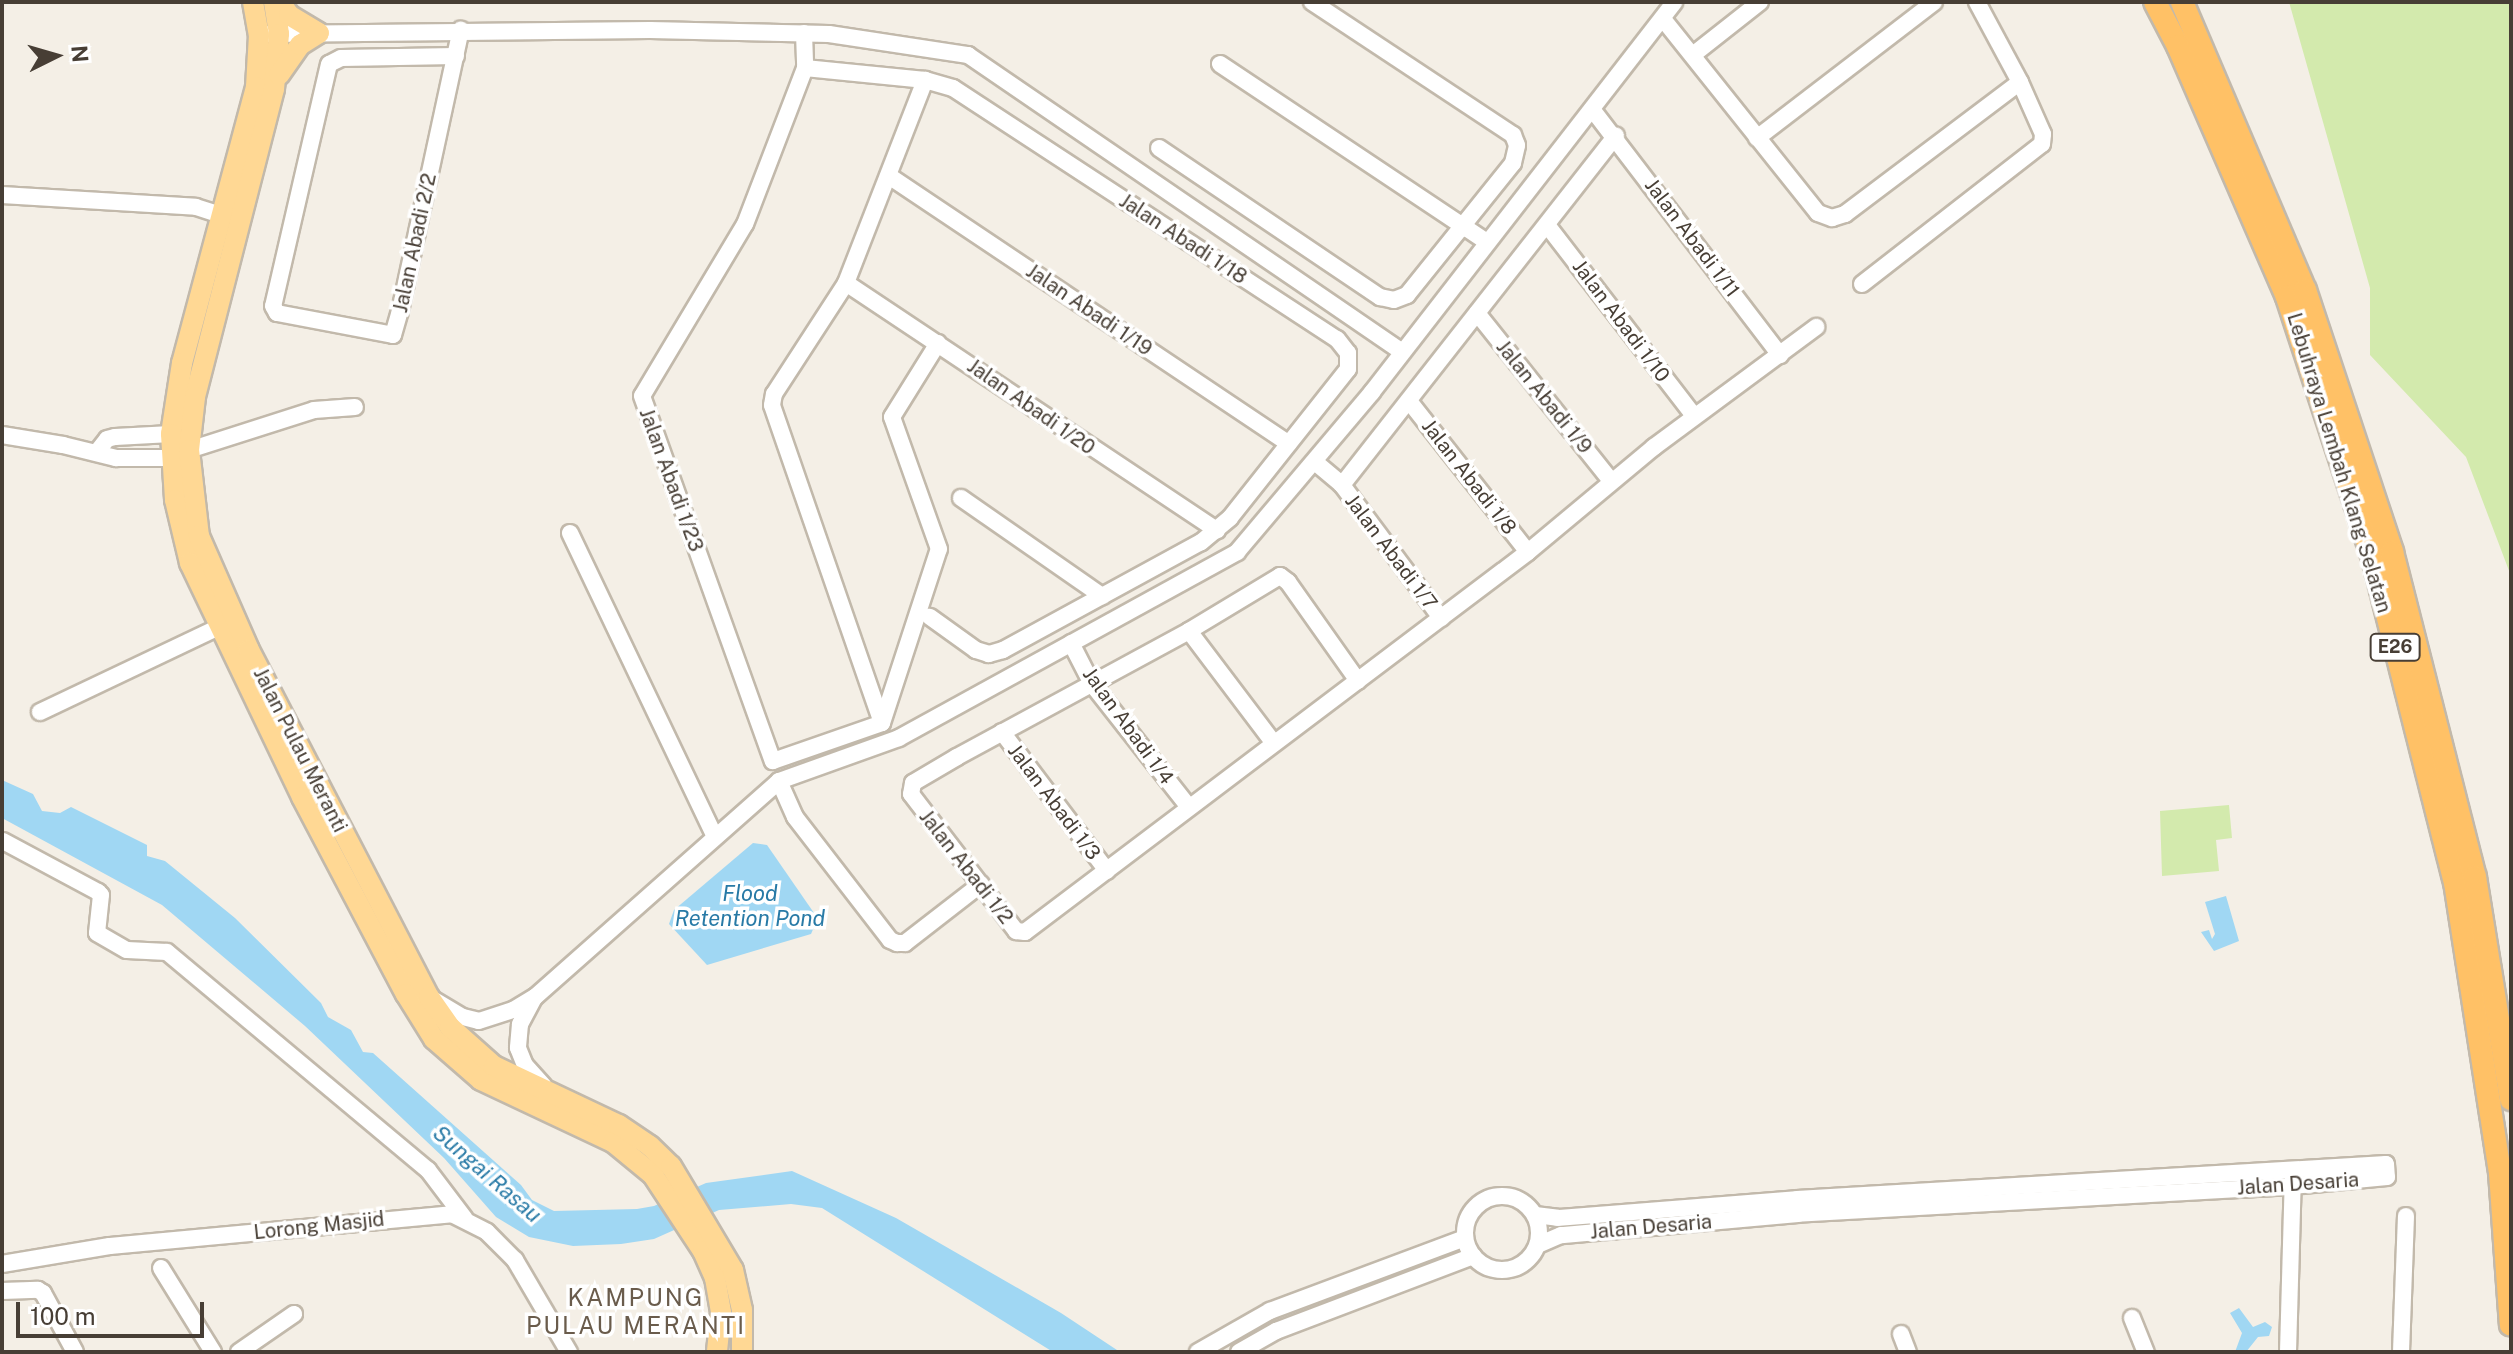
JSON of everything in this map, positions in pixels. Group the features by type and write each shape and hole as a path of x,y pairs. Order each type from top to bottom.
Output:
{"highway":[{"name":"Lebuhraya Lembah Klang Selatan","path":"2155,2 2178,46 2287,297 2372,555 2455,882 2500,1173 2511,1325"},
{"name":"Lebuhraya Lembah Klang Selatan","path":"2182,2 2305,290 2392,552 2475,877 2511,1099"}],"main road":[{"name":"Jalan Pulau Meranti","path":"253,2 269,34 274,89 180,454 184,544 219,627 324,839 434,1039 481,1080 613,1142 662,1171"},
{"name":"Jalan Pulau Meranti","path":"277,2 246,132 220,215 182,363 171,434 180,454 199,536 236,625 429,997 450,1027 494,1066 634,1134 711,1246 733,1270 742,1310 742,1352"},
{"path":"274,89 286,61 300,45 319,33 289,15 277,2"},
{"name":"Jalan Pulau Meranti","path":"711,1246 721,1313 717,1352"}],"street":[{"path":"1159,148 1380,297 1394,300 1407,295 1513,163 1517,154 1513,135 1312,2"},
{"path":"429,997 463,1017 479,1021 496,1018 535,997 779,781 899,738 1237,552 1315,462 1487,242 1598,115 1674,2"},
{"path":"1694,54 1760,2"},
{"path":"1757,138 1934,2"},
{"path":"1862,284 2042,144 2043,134 2020,82 1977,2"},
{"path":"1663,19 1818,213 1838,217 2020,82"},
{"path":"269,34 461,30 804,33 945,49 986,64 1401,351"},
{"name":"Jalan Abadi 2/2","path":"456,56 341,58 329,64 274,310 393,335 456,56 461,30"},
{"name":"Jalan Abadi 1/23","path":"804,33 805,68 745,224 642,396 773,761 882,723"},
{"path":"1220,64 1487,242"},
{"name":"Jalan Abadi 1/18","path":"805,68 925,80 953,88 1344,345 1348,369 1217,530"},
{"path":"882,723 772,405 774,394 846,283 925,80"},
{"name":"Jalan Abadi 1/11","path":"1598,115 1780,355"},
{"path":"1342,485 1616,136"},
{"name":"Jalan Abadi 1/19","path":"889,176 1289,444"},
{"path":"2,195 196,207 220,215"},
{"name":"Jalan Abadi 1/10","path":"1547,225 1694,416"},
{"name":"Jalan Abadi 1/20","path":"846,283 1217,530"},
{"name":"Jalan Abadi 1/9","path":"1477,313 1611,481"},
{"path":"1107,871 1188,806 1528,552 1694,416 1816,327"},
{"path":"882,723 939,549 892,417 938,343"},
{"name":"Jalan Abadi 1/8","path":"1409,401 1528,552"},
{"path":"2,435 116,458 180,454 314,410 355,407"},
{"path":"97,452 107,439 115,437 171,434"},
{"name":"Jalan Abadi 1/7","path":"1315,462 1342,485 1441,618"},
{"path":"961,498 1102,596"},
{"path":"930,617 976,650 989,654 1003,650 1217,530"},
{"path":"570,533 715,837"},
{"path":"1002,732 1189,631 1280,576 1288,582 1358,681"},
{"path":"40,712 126,675 219,627"},
{"path":"1189,631 1273,742"},
{"name":"Jalan Abadi 1/4","path":"1071,643 1092,684 1188,806"},
{"name":"Jalan Abadi 1/2","path":"1002,732 913,783 911,794 1016,931 1025,932 1107,871"},
{"name":"Jalan Abadi 1/3","path":"1002,732 1107,871"},
{"path":"779,781 787,806 890,940 905,943 981,884"},
{"path":"3,841 98,892 101,895 97,933 127,950 167,952 428,1170 465,1219 487,1232 515,1260 569,1352"},
{"path":"535,997 520,1024 518,1048 525,1065 551,1093"},
{"path":"2288,1352 2293,1178"},
{"name":"Jalan Desaria","path":"1465,1238 1472,1210 1498,1195 1520,1199 1535,1215 1558,1218 1797,1199 2293,1178"},
{"name":"Jalan Desaria","path":"1473,1256 1482,1265 1505,1270 1526,1262 1538,1245 1561,1235 1798,1214 2293,1178"},
{"name":"Lorong Masjid","path":"2,1264 110,1246 436,1214 465,1219"},
{"path":"1535,1215 1538,1245"},
{"path":"2401,1352 2406,1216"},
{"path":"1198,1352 1270,1311 1465,1238 1473,1256 1276,1331 1239,1352"},
{"path":"161,1268 213,1352"},
{"path":"2,1291 43,1293 75,1352"},
{"path":"239,1352 294,1314"},
{"path":"2132,1318 2146,1352"},
{"path":"1901,1334 1908,1352"}],"green space":[{"path":"2289,2 2511,2 2511,576 2466,457 2370,355 2370,288"},
{"path":"2229,805 2232,838 2216,840 2219,871 2162,876 2160,811"}],"water":[{"name":"Sungai Rasau","path":"2,780 33,794 42,811 60,813 71,807 147,845 147,856 165,861 235,918 321,1003 328,1017 351,1030 363,1052 373,1053 521,1185 532,1200 554,1211 637,1209 654,1206 706,1183 792,1171 896,1218 1061,1313 1120,1352 1053,1352 822,1208 791,1204 719,1210 654,1239 621,1244 573,1246 529,1237 496,1217 444,1158 305,1026 162,905 2,818"},
{"name":"Flood Retention Pond","path":"753,843 767,845 814,913 815,925 811,934 707,965 669,924 674,910"},
{"path":"2226,896 2239,941 2214,951 2201,932 2209,930 2212,939 2215,934 2205,902"},
{"path":"2239,1308 2253,1327 2265,1322 2272,1327 2269,1336 2258,1337 2246,1352 2235,1352 2242,1333 2230,1313"}],"district":[{"name":"KAMPUNG PULAU MERANTI","path":"636,1312"}]}
